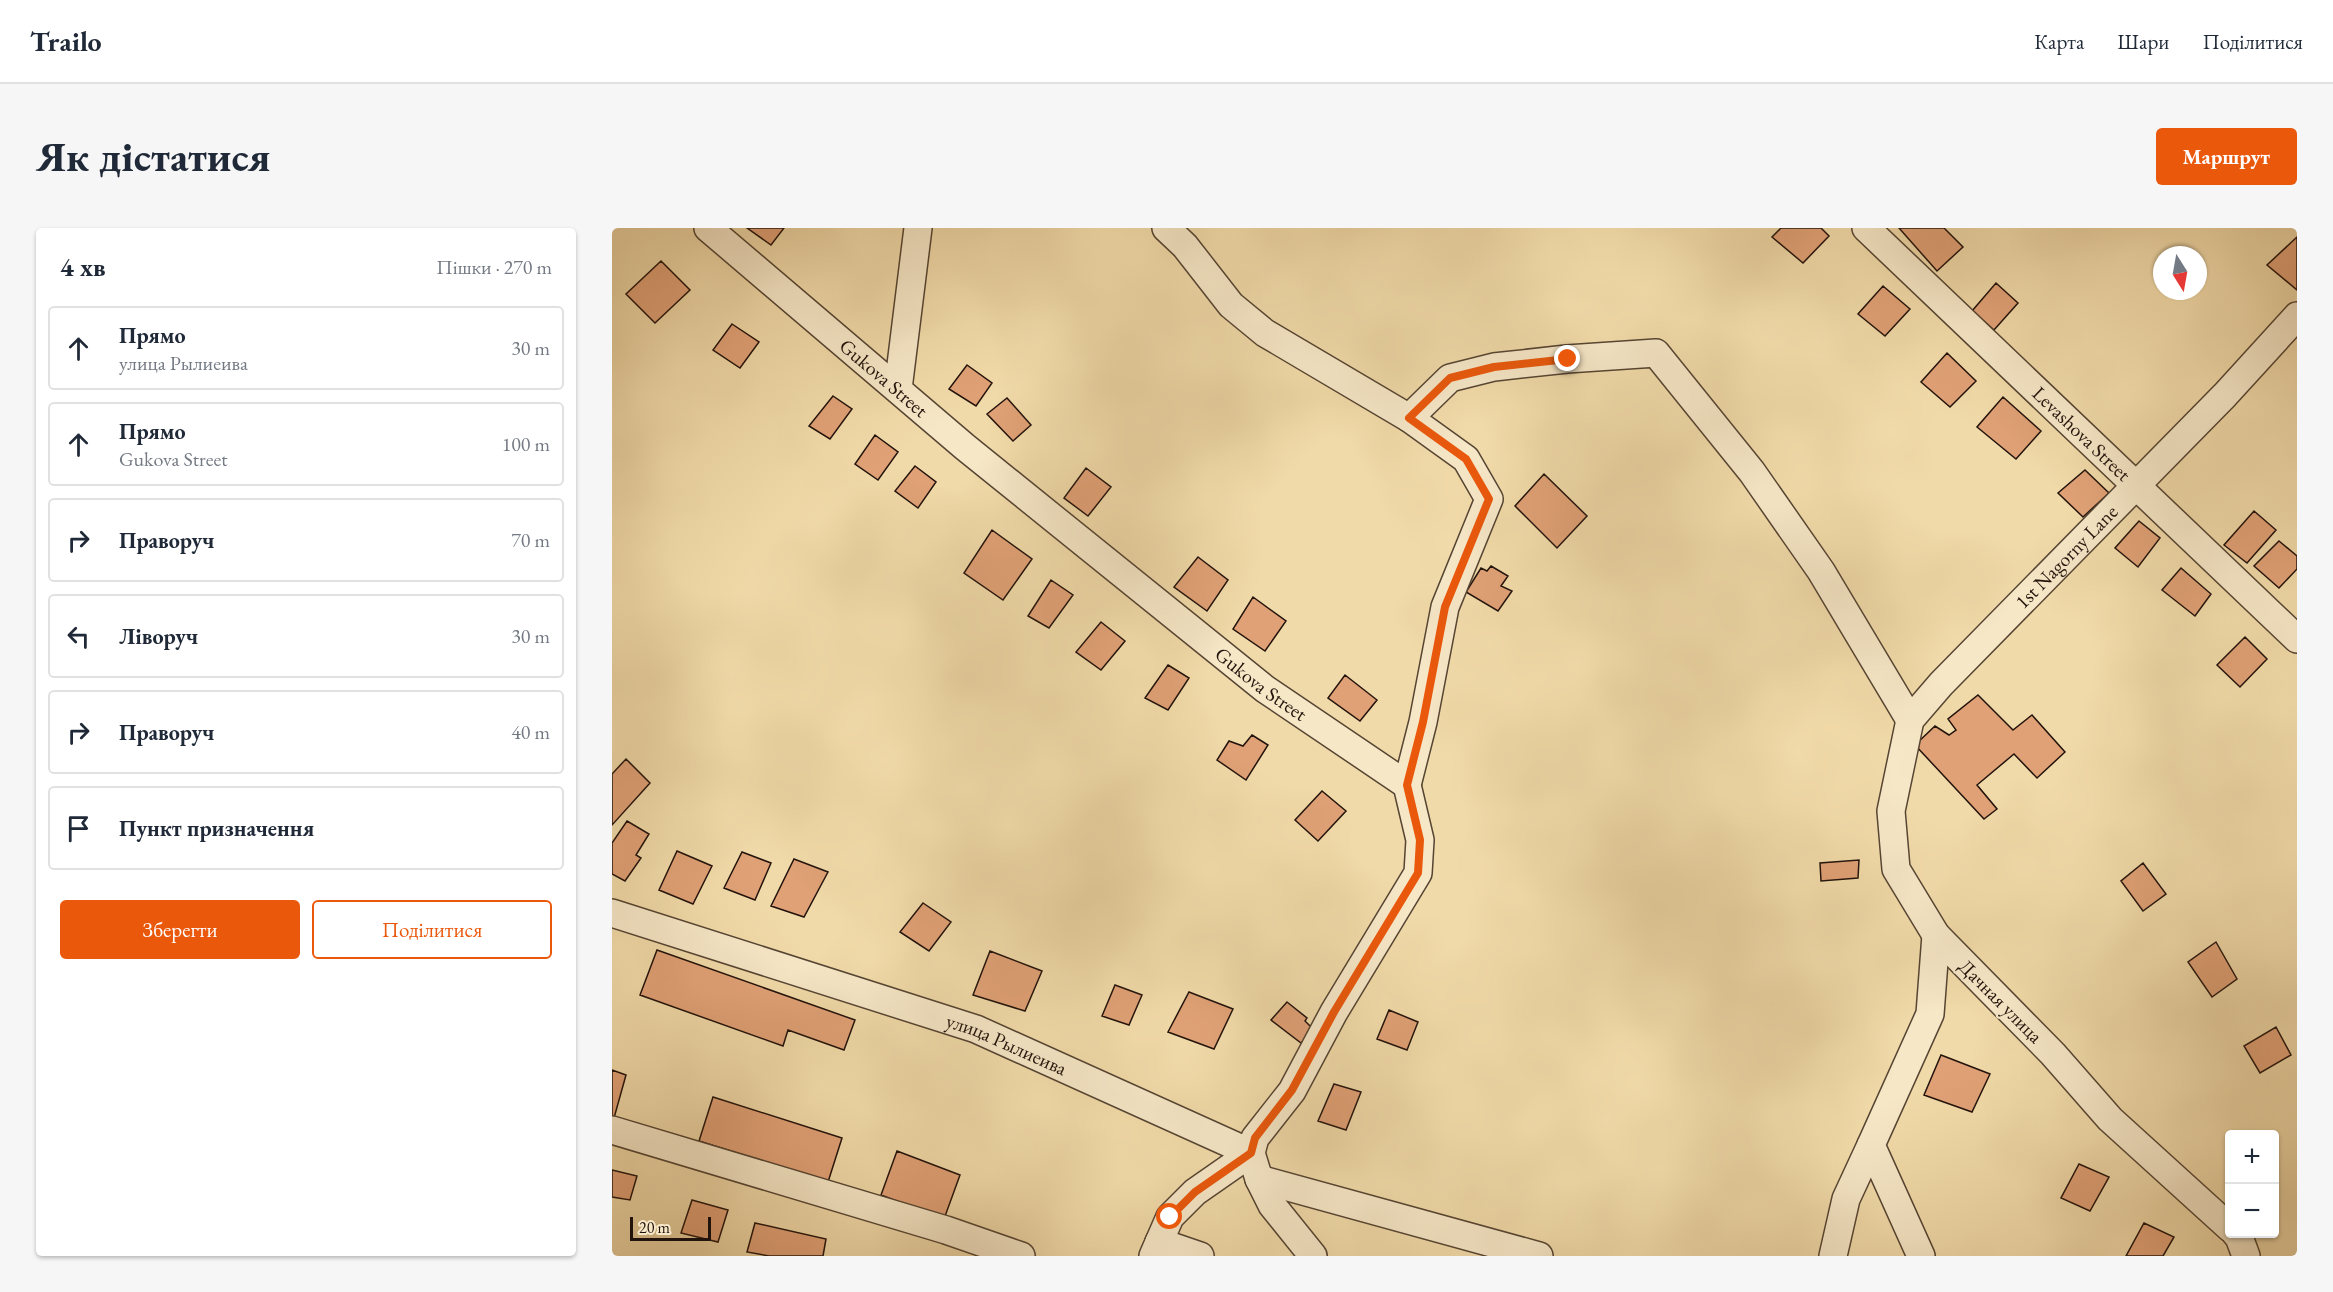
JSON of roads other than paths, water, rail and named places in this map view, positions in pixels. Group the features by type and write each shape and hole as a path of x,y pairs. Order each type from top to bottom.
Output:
{"street":[{"name":"Gukova Street","path":"708,228 965,447 1265,689 1407,785"},
{"path":"898,389 918,228"},
{"path":"1166,228 1185,246 1231,305 1264,333 1409,418 1466,459 1489,499 1445,607 1423,722 1407,785 1420,840 1418,873 1334,1012 1292,1090 1255,1138 1251,1153 1272,1205 1313,1256"},
{"name":"Levashova Street","path":"1866,228 2297,639"},
{"name":"1st Nagorny Lane","path":"1910,720 1941,684 2226,395 2297,316"},
{"path":"1409,418 1450,378 1494,367 1587,357 1656,353 1752,472 1821,571 1910,720"},
{"name":"Дачная улица","path":"1910,720 1891,811 1896,869 1936,935 2054,1054 2110,1119 2225,1224"},
{"name":"улица Рылиеива","path":"612,913 976,1029 1251,1153"},
{"path":"1833,1256 1846,1199 1930,1014 1936,935"},
{"path":"612,1130 946,1230 1021,1256"},
{"path":"1871,1145 1921,1256"},
{"path":"1200,1256 1156,1249 1170,1217 1187,1200 1251,1153"},
{"path":"1260,1179 1539,1256"},
{"path":"2239,1238 2246,1256"}]}
